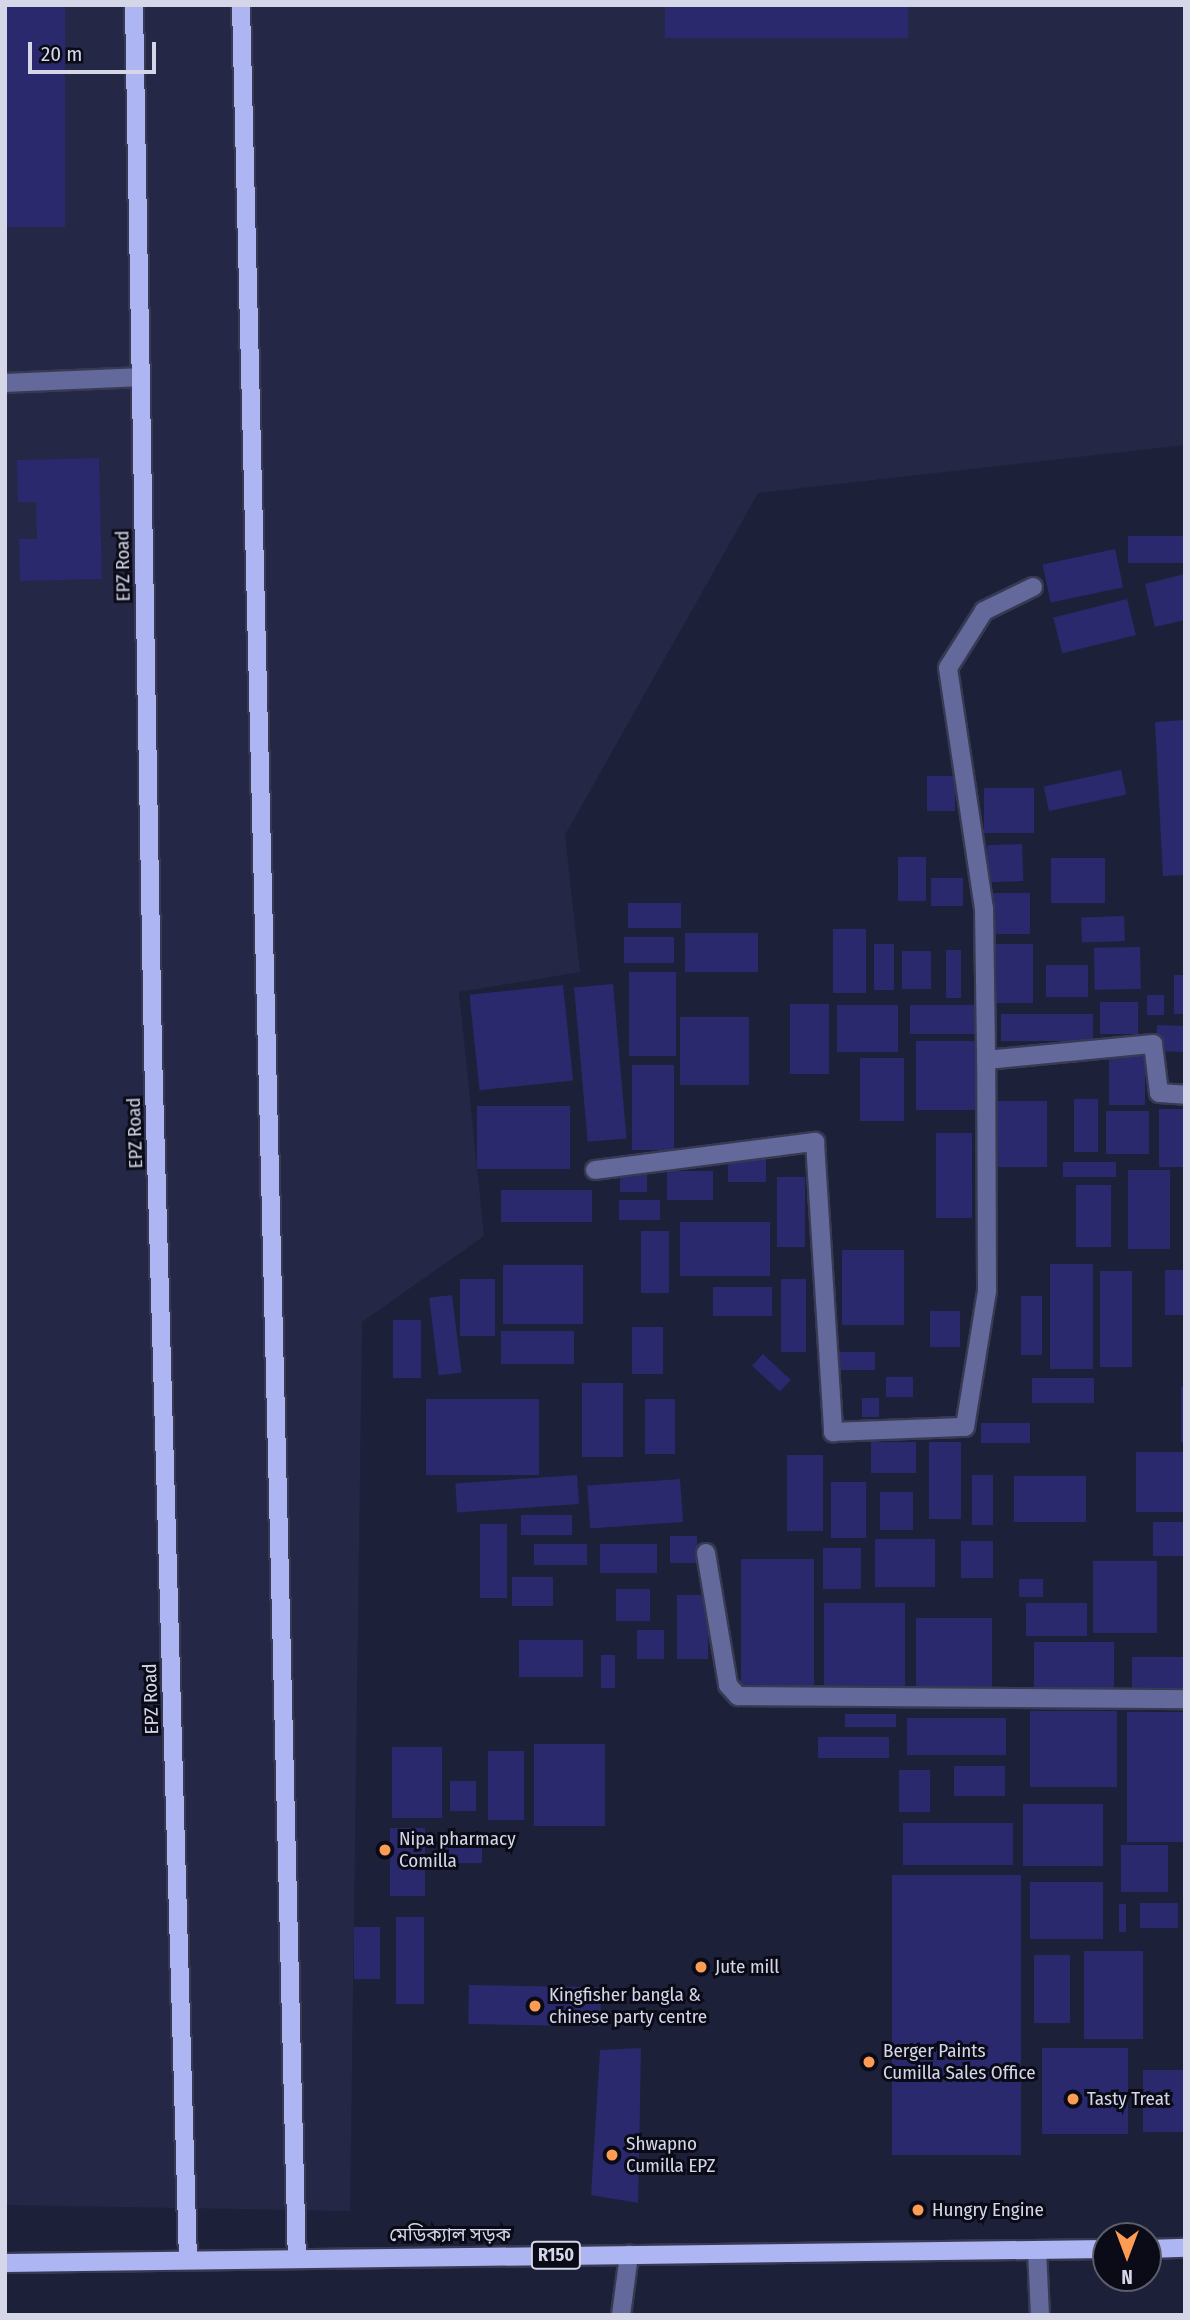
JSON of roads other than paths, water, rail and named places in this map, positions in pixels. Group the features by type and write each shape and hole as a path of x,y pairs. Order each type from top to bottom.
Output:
{"main road":[{"name":"EPZ Road","path":"134,5 140,377 188,2259"},
{"path":"241,5 297,2257"},
{"path":"1162,2249 1185,2248"},
{"name":"মেডিক্যাল সড়ক","path":"5,2263 297,2257 1092,2249"}],"street":[{"path":"5,383 140,377"},
{"path":"596,1170 815,1142 833,1432 965,1427 987,1292 984,908 948,668 984,611 1033,587"},
{"path":"986,1060 1153,1044 1158,1093 1185,1095"},
{"path":"706,1553 727,1685 738,1696 1185,1699"},
{"path":"1037,2250 1040,2315"},
{"path":"621,2315 629,2255"}],"place":[{"name":"Nipa pharmacy Comilla","path":"385,1850"},
{"name":"Jute mill","path":"701,1967"},
{"name":"Kingfisher bangla & chinese party centre","path":"535,2006"},
{"name":"Berger Paints Cumilla Sales Office","path":"869,2062"},
{"name":"Tasty Treat","path":"1073,2099"},
{"name":"Shwapno Cumilla EPZ","path":"612,2155"},
{"name":"Hungry Engine","path":"918,2210"}]}
